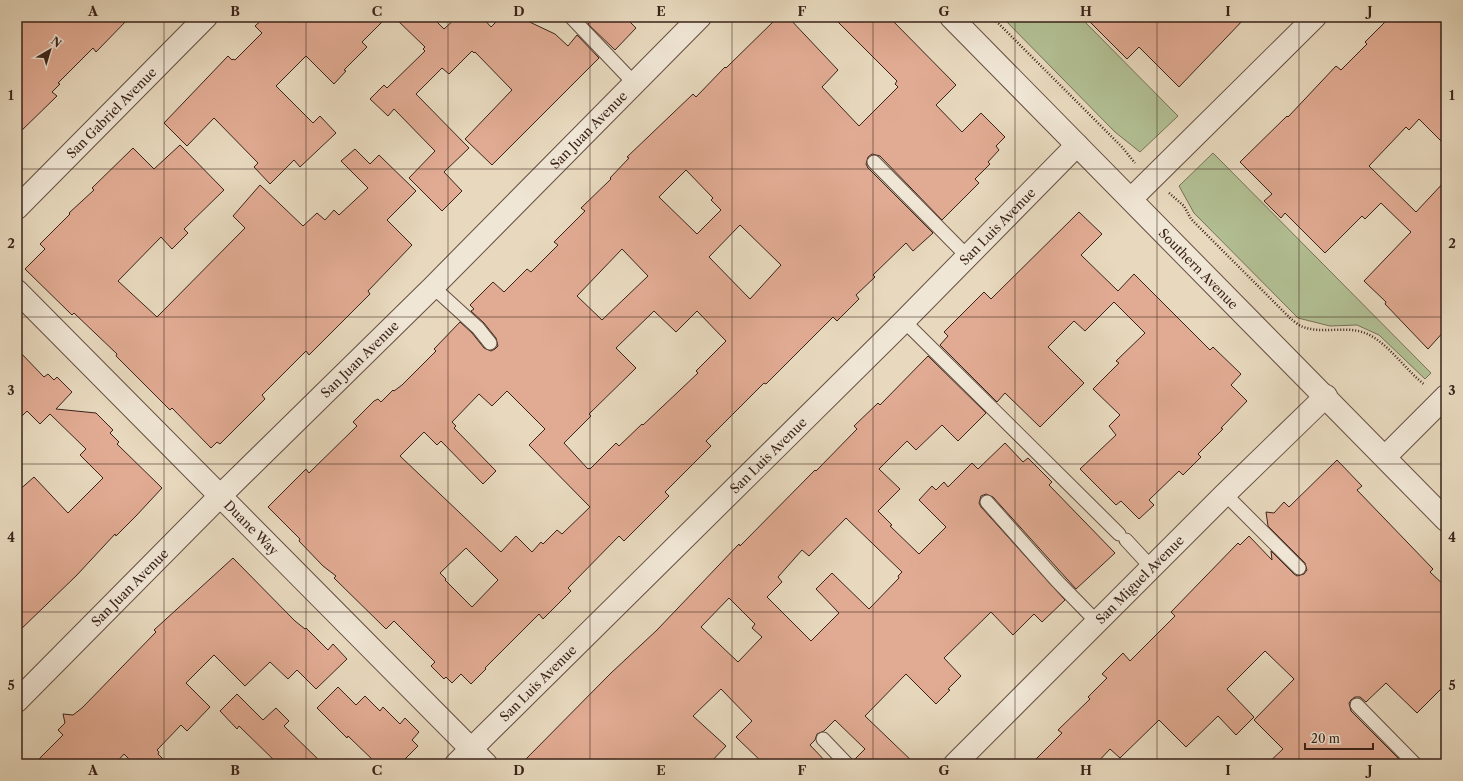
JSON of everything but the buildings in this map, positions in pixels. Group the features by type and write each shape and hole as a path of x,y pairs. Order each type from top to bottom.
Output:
{"street":[{"name":"San Gabriel Avenue","path":"17,208 206,17"},
{"name":"San Juan Avenue","path":"17,701 220,496 433,287 700,17"},
{"name":"Southern Avenue","path":"951,17 1326,396 1446,520"},
{"path":"1131,199 1315,17"},
{"name":"San Luis Avenue","path":"471,759 1078,145"},
{"name":"Duane Way","path":"17,290 220,496 471,759"},
{"path":"1385,457 1438,392"},
{"name":"San Miguel Avenue","path":"955,764 1151,567 1326,396"}],"lane":[{"path":"571,17 634,84"},
{"path":"874,162 968,256"},
{"path":"433,287 478,328 490,343"},
{"path":"904,321 1123,537 1151,567"},
{"path":"1225,494 1299,568"},
{"path":"988,502 1057,581 1097,622"},
{"path":"1358,705 1415,764"},
{"path":"823,739 847,764"}],"path":[{"path":"992,17 1122,147 1133,161"},
{"path":"1168,192 1184,206 1191,218 1291,319 1300,326 1312,329 1352,330 1365,333 1379,341 1420,382 1438,392"}],"green space":[{"path":"1002,17 1080,17 1178,116 1140,152 1115,132"},
{"path":"1213,153 1431,373 1425,379 1379,335 1357,325 1330,326 1298,318 1194,213 1179,186"}]}
